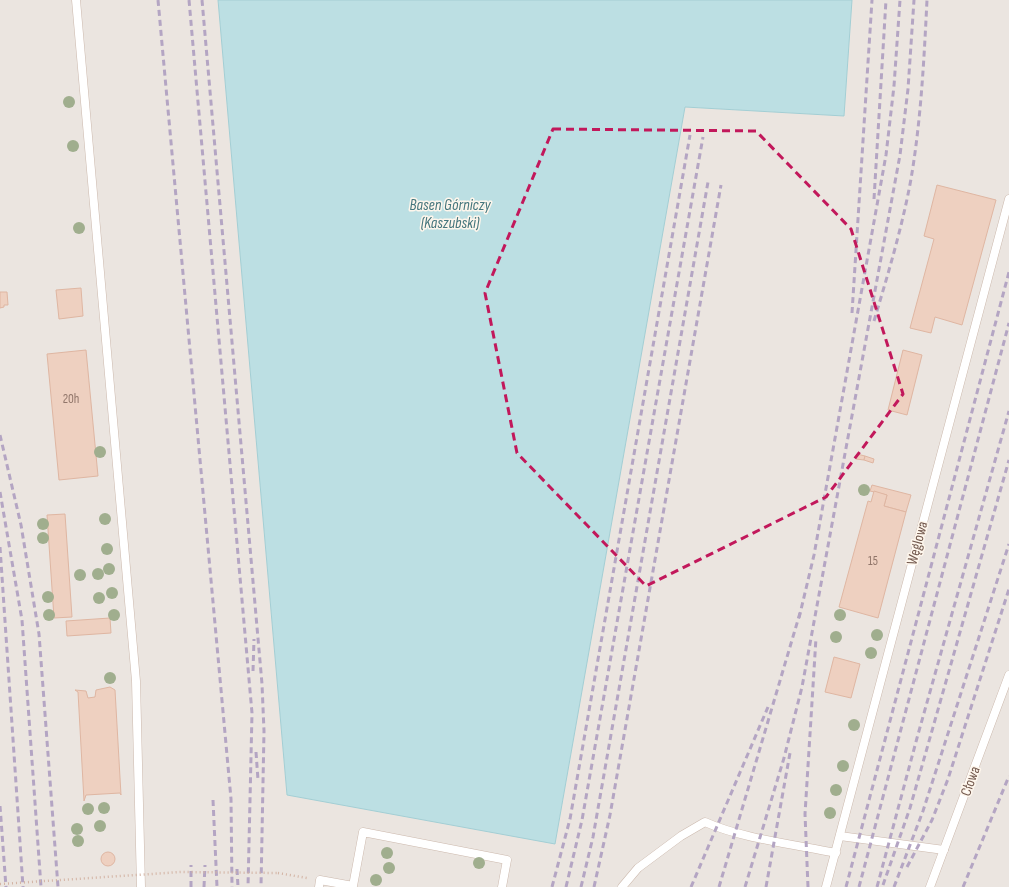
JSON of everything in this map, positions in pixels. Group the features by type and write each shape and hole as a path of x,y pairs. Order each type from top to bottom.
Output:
{"lane":[{"path":"76,0 136,681 141,887"},
{"name":"Węglowa","path":"826,887 1009,199"},
{"name":"Cłowa","path":"930,887 1009,675"},
{"path":"622,887 638,868 681,836 705,822 729,830 836,853"},
{"path":"319,887 320,880 353,886 363,832 507,860 502,887"},
{"path":"840,836 944,850"}],"path":[{"path":"0,884 181,872 278,873 306,878"}],"highlighted area":[{"path":"553,129 756,131 851,229 903,394 826,497 646,586 517,453 485,293"}],"shaded area":[{"path":"0,0 218,0 287,795 555,843 685,107 844,116 852,0 1009,0 1009,887 0,887"}],"water":[{"name":"Basen Górniczy (Kaszubski)","path":"218,0 852,0 844,116 685,107 555,844 287,795"}],"building":[{"path":"937,185 996,200 962,325 935,317 931,333 910,328 934,239 924,236"},
{"path":"81,288 83,316 59,319 56,290"},
{"path":"0,292 7,292 8,305 4,305 4,307 0,308"},
{"path":"86,350 98,476 59,480 47,354"},
{"path":"903,350 922,355 907,415 888,410"},
{"path":"857,454 865,456 864,460 856,459"},
{"path":"865,456 874,459 873,463 864,460"},
{"path":"872,485 911,495 906,512 884,506 887,495 870,491"},
{"path":"874,491 887,495 884,506 906,512 878,618 839,607 868,501 871,502"},
{"path":"65,514 72,617 54,618 47,515"},
{"path":"110,618 111,633 67,636 66,621"},
{"path":"834,657 860,664 851,698 825,692"},
{"path":"110,687 115,690 121,795 120,793 86,795 84,801 78,692 75,690 86,691 88,698 95,697 96,690"},
{"path":"108,852 113,854 115,859 113,864 108,866 103,864 101,859 103,854"}],"railway":[{"path":"158,0 231,799 232,887"},
{"path":"189,0 252,713 248,887"},
{"path":"202,0 262,684 264,731 261,887"},
{"path":"852,313 872,0"},
{"path":"874,199 886,0"},
{"path":"799,618 814,555 886,155 894,86 900,0"},
{"path":"745,887 784,758 802,687 900,155 908,89 914,0"},
{"path":"874,321 899,233 911,179 920,112 927,0"},
{"path":"552,887 570,819 690,135"},
{"path":"566,887 582,820 703,137"},
{"path":"581,887 593,837 708,182"},
{"path":"594,887 610,815 721,185"},
{"path":"846,887 1009,272"},
{"path":"859,887 1009,323"},
{"path":"877,887 917,738 1009,411"},
{"path":"0,435 21,525 39,634 58,887"},
{"path":"883,885 910,808 1009,460"},
{"path":"0,492 22,620 41,887"},
{"path":"894,887 923,811 1009,544"},
{"path":"0,547 23,887"},
{"path":"907,867 932,820 948,779 1009,589"},
{"path":"719,887 800,613"},
{"path":"808,887 805,814 816,638"},
{"path":"253,671 254,639"},
{"path":"691,887 768,707"},
{"path":"256,752 258,780"},
{"path":"766,887 790,753"},
{"path":"963,887 1009,776"},
{"path":"213,800 217,887"},
{"path":"0,806 6,887"},
{"path":"191,865 191,887"},
{"path":"204,887 205,865"},
{"path":"237,869 238,887"}]}
